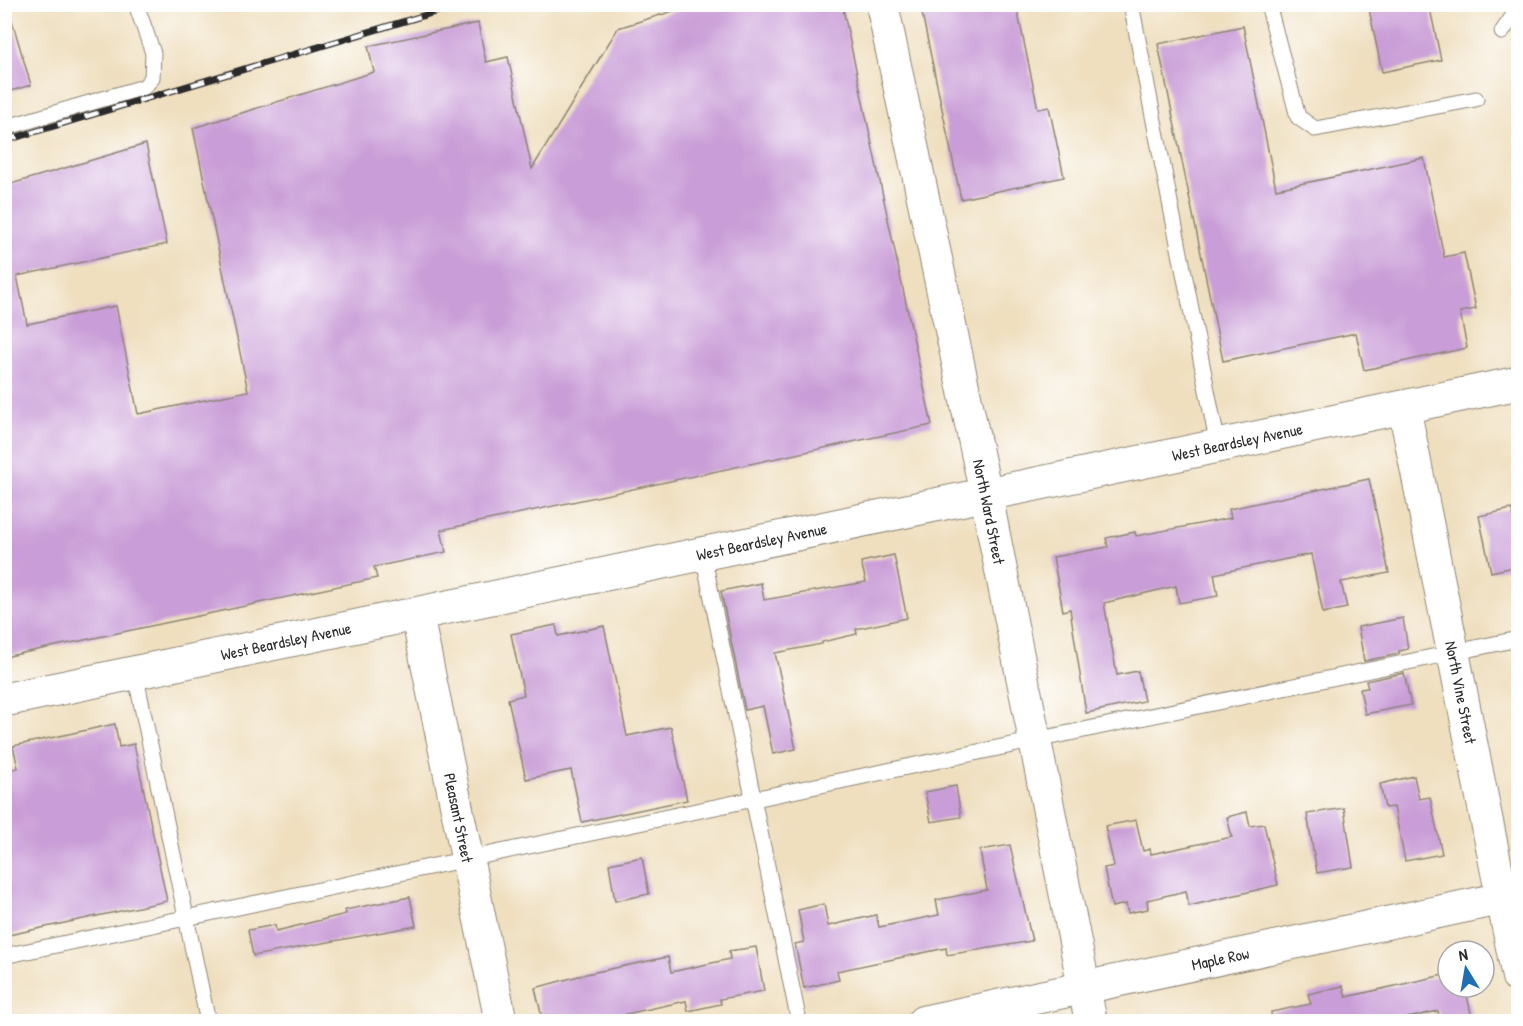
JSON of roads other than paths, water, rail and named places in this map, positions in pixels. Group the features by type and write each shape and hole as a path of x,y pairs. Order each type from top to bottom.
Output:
{"main road":[{"name":"West Beardsley Avenue","path":"4,700 1518,383"}],"street":[{"name":"North Ward Street","path":"882,4 986,495 1090,1022"},
{"name":"North Vine Street","path":"1404,408 1452,652 1510,896 1518,977"},
{"name":"Pleasant Street","path":"417,615 501,1022"},
{"name":"Maple Row","path":"923,1022 1510,896"}],"lane":[{"path":"4,128 144,87 152,78 153,53 136,4"},
{"path":"1131,4 1218,446"},
{"path":"1268,4 1298,117 1315,129 1476,99"},
{"path":"1502,32 1518,9"},
{"path":"704,555 799,1022"},
{"path":"4,956 1518,639"},
{"path":"135,673 208,1022"}],"railway":[{"path":"4,141 462,4"}]}
